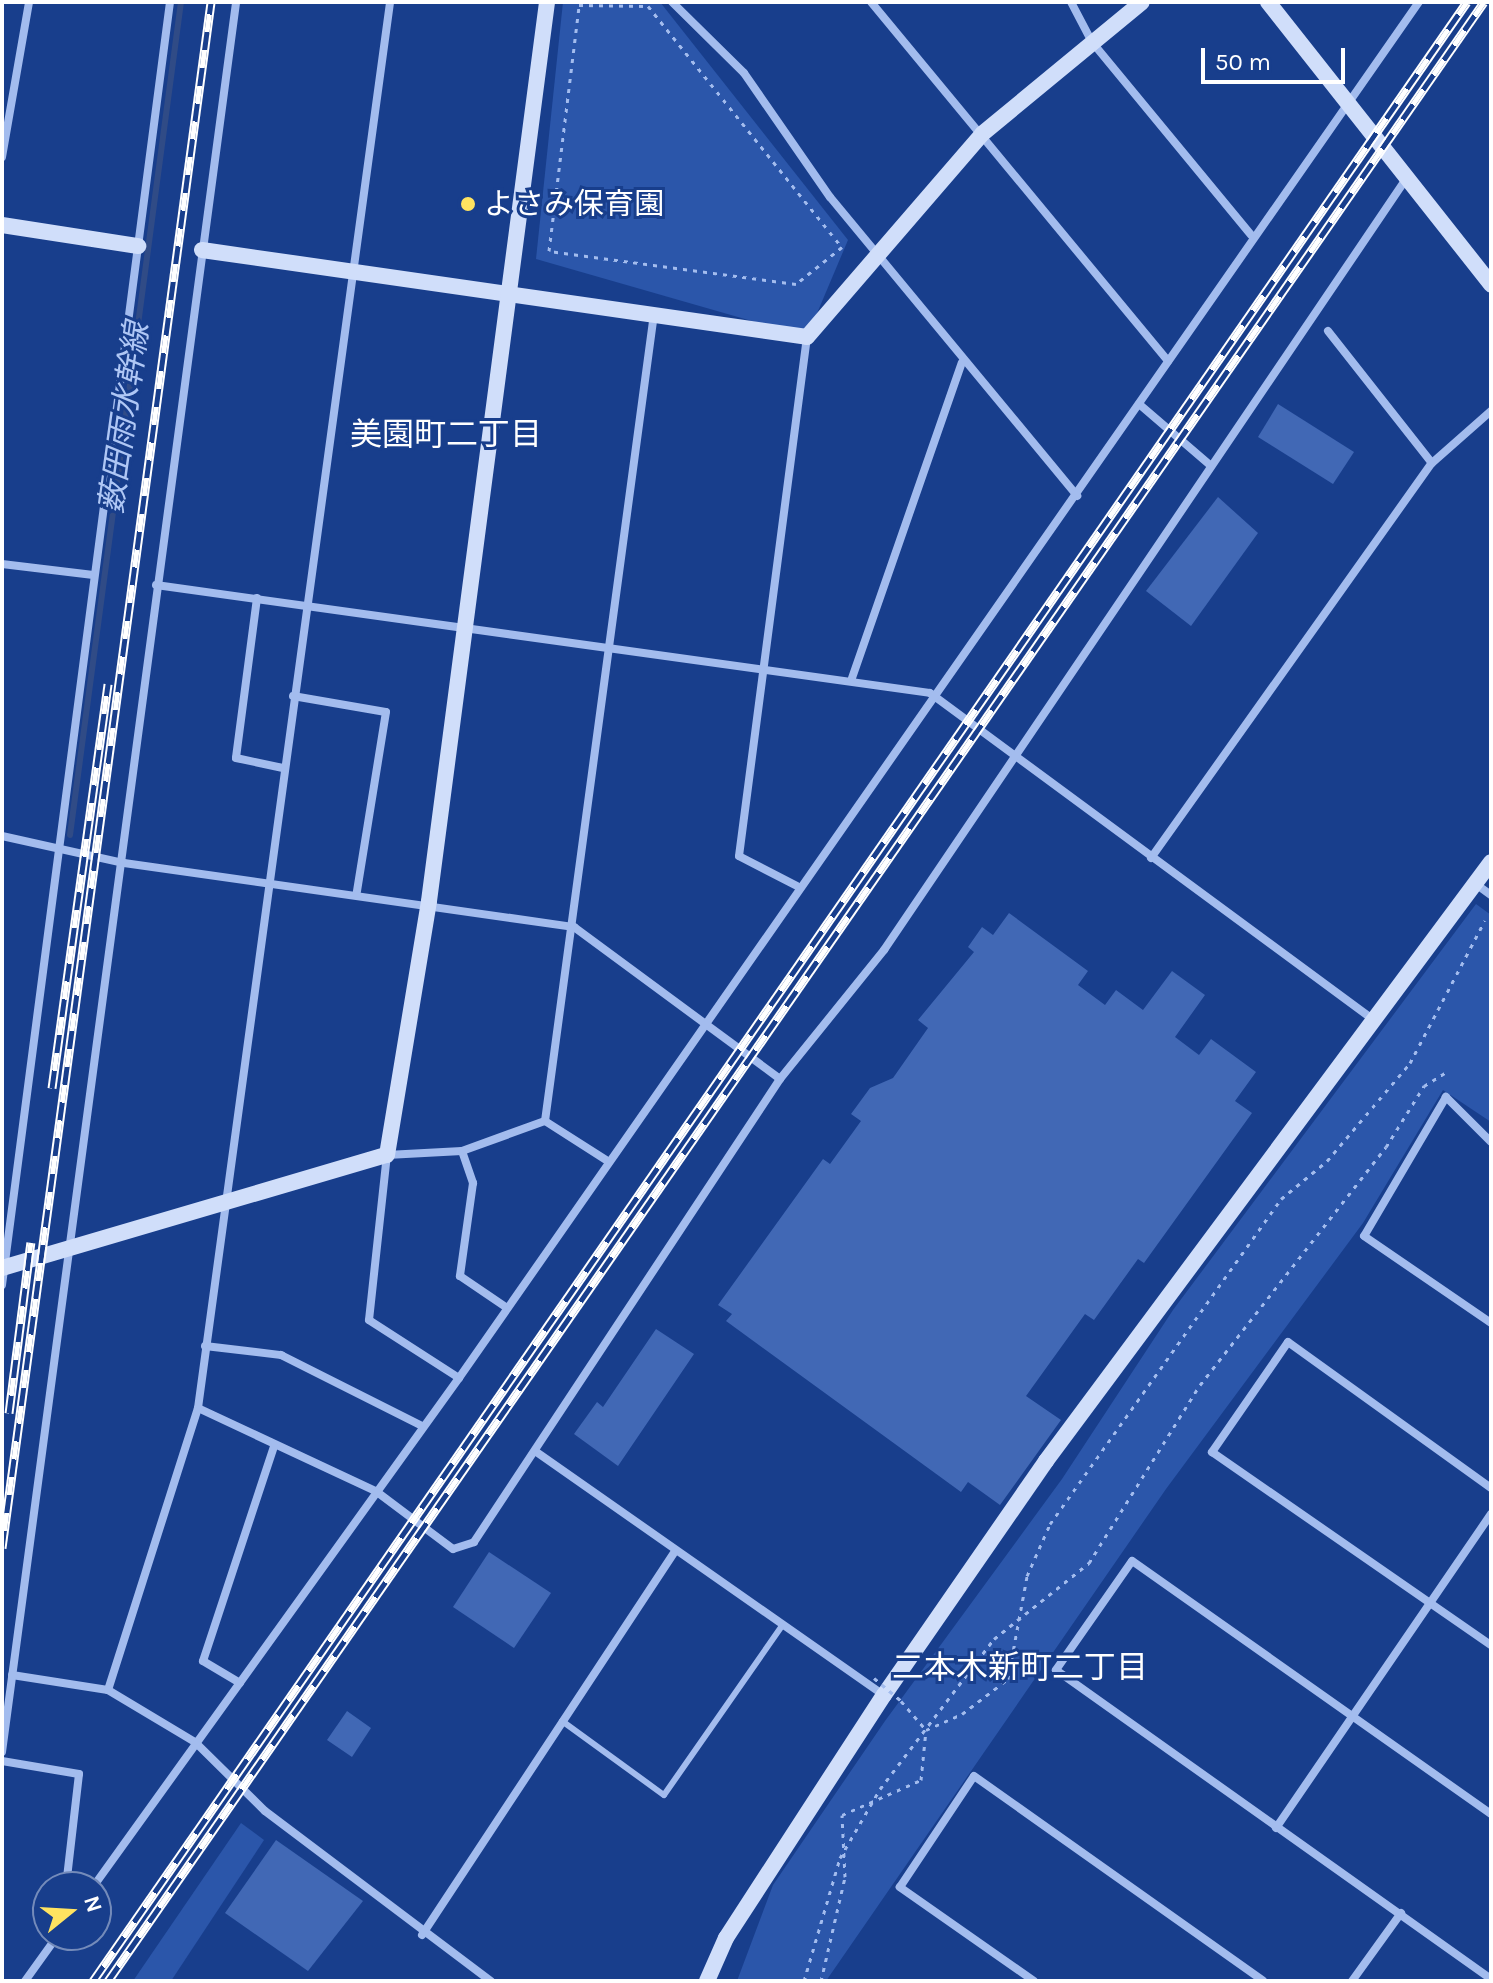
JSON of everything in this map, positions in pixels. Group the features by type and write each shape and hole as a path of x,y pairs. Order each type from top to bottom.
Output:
{"street":[{"path":"2,157 29,2"},
{"path":"2,1285 56,843 170,2"},
{"path":"2,1752 67,1250 124,863 156,585 236,2"},
{"path":"108,1690 198,1408 350,271 390,2"},
{"path":"459,1378 369,1320 387,1155 429,901 462,623 547,2"},
{"path":"672,2 744,73 875,254 962,363 1077,496"},
{"path":"871,2 1168,361"},
{"path":"1071,2 1092,42 1251,235"},
{"path":"797,886 739,856 807,337 875,254 982,134 1142,2"},
{"path":"1268,2 1491,284"},
{"path":"104,1871 459,1378 930,693 1077,496 1251,235 1417,3"},
{"path":"198,1408 377,1492 462,1549 535,1451 780,1079 884,950 1406,179"},
{"path":"2,225 138,246"},
{"path":"202,250 807,337"},
{"path":"545,1121 574,927 608,643 654,314"},
{"path":"1328,331 1432,463"},
{"path":"852,678 962,363"},
{"path":"1139,404 1210,465"},
{"path":"1151,858 1432,463 1491,411"},
{"path":"2,564 93,575"},
{"path":"156,585 608,643 852,678 930,693 1375,1021"},
{"path":"257,598 236,758 283,768"},
{"path":"293,696 386,712 357,892"},
{"path":"2,836 56,843 124,863 429,901 574,927 706,1020 780,1079"},
{"path":"707,1981 726,1938 884,1695 1046,1461 1375,1021 1472,882 1491,862"},
{"path":"1472,882 1491,895"},
{"path":"1491,1142 1446,1097 1364,1236 1491,1323"},
{"path":"3,1268 387,1155 462,1151 545,1121"},
{"path":"545,1121 609,1162"},
{"path":"462,1151 473,1183 460,1276 507,1308"},
{"path":"1491,1488 1288,1342 1212,1452 1432,1601 1491,1645"},
{"path":"205,1346 281,1355 422,1426"},
{"path":"240,1683 203,1661 274,1446"},
{"path":"535,1451 675,1552 884,1695"},
{"path":"1276,1828 1491,1514"},
{"path":"422,1935 561,1720 675,1552"},
{"path":"1491,1814 1132,1561 1056,1670 1491,1979"},
{"path":"12,1675 108,1690 195,1742 265,1811 422,1935 491,1981"},
{"path":"2,1761 79,1774 68,1871"},
{"path":"1034,1981 900,1887 974,1776 1263,1981"},
{"path":"1352,1981 1401,1913"},
{"path":"25,1981 47,1951"}],"lane":[{"path":"561,1720 664,1795 782,1626"}],"path":[{"path":"579,5 648,6 842,247 796,284 549,251 579,5"},
{"path":"926,1730 962,1714 1008,1679 1027,1576 1050,1524 1281,1199 1327,1161 1410,1063 1485,920"},
{"path":"804,1981 844,1852 873,1801 994,1639 1089,1563 1200,1385 1386,1147 1424,1086 1445,1073"},
{"path":"821,1981 845,1877 842,1815 921,1780 926,1730 901,1701 874,1678"}],"shaded area":[{"path":"563,2 660,2 848,240 807,337 536,259"},
{"path":"1476,904 1491,915 1491,1122 1443,1090 1363,1223 1166,1489 826,1981 737,1981 773,1885 885,1721 1062,1479 1173,1310"},
{"path":"241,1823 264,1840 171,1981 133,1981"}],"building":[{"path":"1278,404 1354,452 1333,484 1258,437"},
{"path":"1218,497 1258,533 1191,626 1146,591"},
{"path":"1009,913 1088,971 1078,985 1105,1005 1116,990 1143,1010 1172,971 1205,995 1175,1037 1199,1055 1211,1039 1256,1072 1235,1101 1252,1113 1144,1263 1138,1259 1094,1320 1085,1314 1026,1396 1061,1420 1000,1505 968,1482 961,1492 726,1321 732,1314 718,1305 823,1159 830,1164 861,1121 851,1114 870,1088 893,1078 928,1028 918,1020 974,952 968,947 982,927 993,935"},
{"path":"656,1329 694,1354 618,1466 574,1434 597,1402 603,1407"},
{"path":"489,1552 551,1593 514,1648 453,1607"},
{"path":"347,1711 371,1728 352,1757 327,1740"},
{"path":"276,1840 363,1901 308,1971 225,1913"}],"waterway":[{"name":"薮田雨水幹線","path":"70,835 181,2"}],"railway":[{"path":"2,1548 211,2"},
{"path":"93,1981 1467,2"},
{"path":"108,1981 1484,2"},
{"path":"52,1088 108,684"},
{"path":"9,1413 31,1242"}],"place":[{"name":"よさみ保育園","path":"468,204"}],"district":[{"name":"美園町二丁目","path":"446,435"},
{"name":"二本木新町二丁目","path":"1020,1668"}]}
